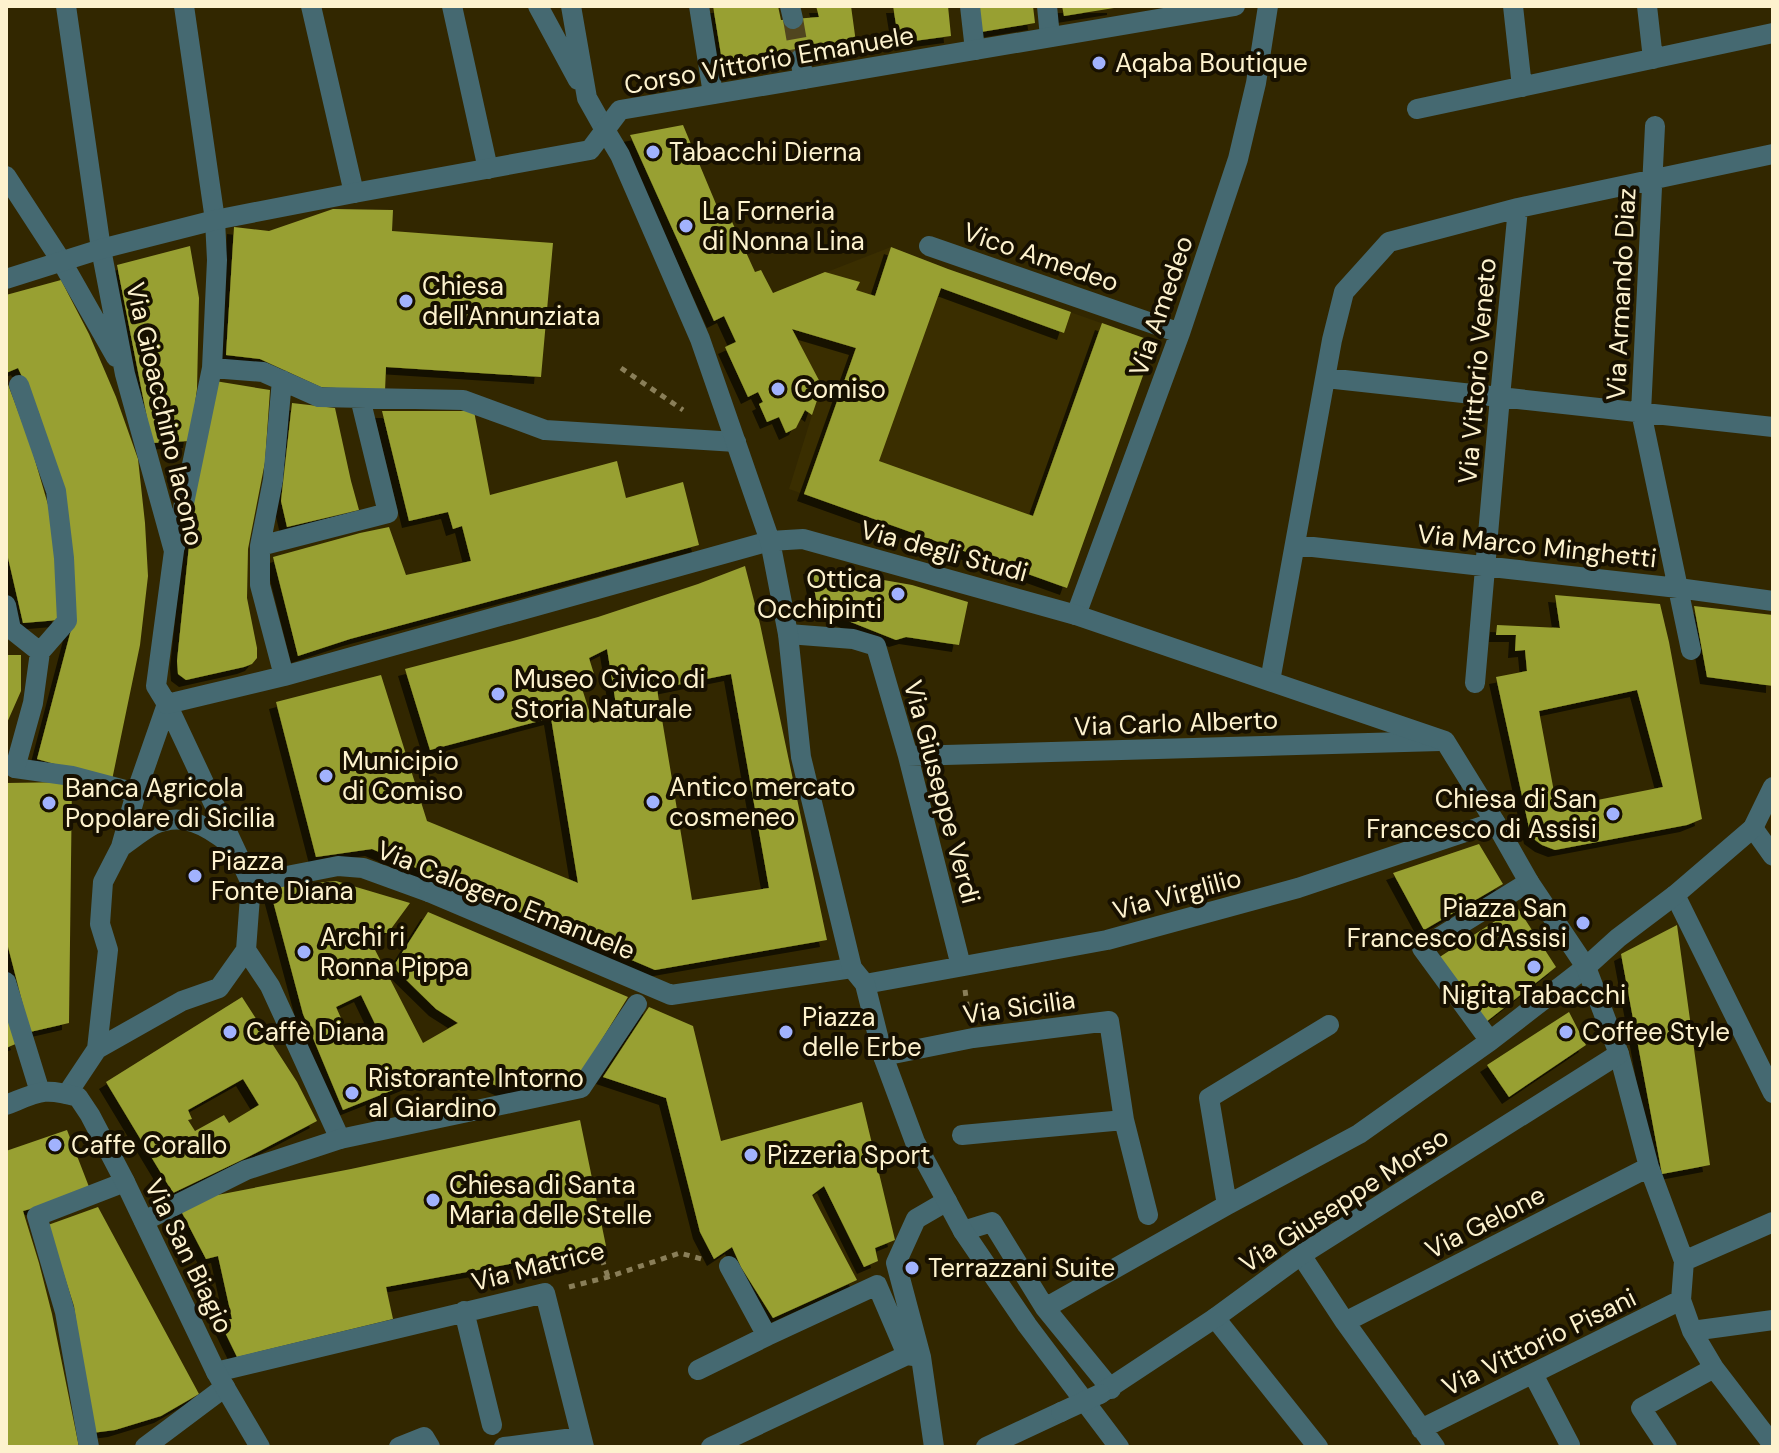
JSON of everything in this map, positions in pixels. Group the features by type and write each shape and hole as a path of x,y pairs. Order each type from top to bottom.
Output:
{"street":[{"name":"Via Gioacchino Iacono","path":"66,6 101,249 125,374 174,551 161,695"},
{"path":"174,551 212,368 217,260 215,220 184,6"},
{"path":"311,6 354,193"},
{"path":"452,6 488,169"},
{"path":"538,6 620,155 700,339 770,541 788,634 801,757 858,976 915,1142 963,1231 1027,1325 1119,1447"},
{"path":"571,6 587,98"},
{"path":"699,6 713,94"},
{"path":"970,6 975,50"},
{"path":"1047,6 1050,37"},
{"name":"Corso Vittorio Emanuele","path":"6,279 101,249 215,220 590,150 620,110 713,94 802,69 975,50 1158,13 1235,6"},
{"name":"Via Amedeo","path":"1076,615 1180,333 1238,159 1256,83 1268,6"},
{"path":"1513,6 1522,87"},
{"path":"1647,6 1653,59"},
{"path":"1417,109 1773,33"},
{"name":"Via Armando Diaz","path":"1655,126 1641,412 1691,650"},
{"path":"1270,681 1332,340 1344,292 1389,242 1518,208 1773,154"},
{"path":"6,176 62,262 125,374"},
{"name":"Via Vittorio Veneto","path":"1475,683 1518,208"},
{"name":"Vico Amedeo","path":"929,246 1180,333"},
{"path":"212,368 263,372 319,397 463,400 545,430 736,442"},
{"path":"1326,378 1773,427"},
{"path":"282,380 273,480 260,546 260,585 284,676"},
{"path":"19,385 56,491 67,621 40,652 33,703 15,768 72,776 136,793"},
{"path":"260,546 388,513 360,398"},
{"name":"Via degli Studi","path":"161,695 262,682 770,541 803,539 1076,615 1445,741"},
{"name":"Via Marco Minghetti","path":"1295,545 1773,601"},
{"path":"6,605 11,629 40,652"},
{"name":"Via Giuseppe Verdi","path":"788,634 853,639 876,646 908,756 961,966"},
{"path":"97,1049 108,950 100,924 103,882 121,847 161,695"},
{"path":"6,1105 40,1092 67,1094 97,1049 182,1001 219,988 246,950 251,883 161,695"},
{"path":"1445,741 1529,882 1586,967 1619,1054 1649,1167 1684,1261 1681,1300 1692,1331 1714,1368 1766,1427 1773,1445"},
{"name":"Via Carlo Alberto","path":"908,756 1445,741"},
{"path":"1045,1308 1359,1134 1490,1041 1675,895 1753,828 1773,787"},
{"path":"121,847 155,824 184,819 209,827 233,846"},
{"name":"Via Virglilio","path":"858,976 961,966 1107,940 1298,888 1495,822"},
{"path":"1753,828 1773,856"},
{"name":"Via Calogero Emanuele","path":"251,883 338,866 363,868 429,892 671,995 858,976"},
{"path":"1490,1041 1422,948 1529,882"},
{"path":"1675,895 1773,1093"},
{"path":"246,950 270,986 340,1139"},
{"path":"6,982 40,1092"},
{"path":"144,1221 246,1170 340,1139 581,1088 637,1004"},
{"name":"Via Sicilia","path":"883,1056 973,1038 1109,1021 1124,1120 1148,1215"},
{"path":"1227,1205 1209,1098 1329,1025"},
{"name":"Via Giuseppe Morso","path":"1016,1441 1061,1412 1105,1392 1301,1255 1619,1054"},
{"name":"Via San Biagio","path":"67,1094 78,1097 90,1115 220,1380 260,1447"},
{"path":"962,1135 1124,1120"},
{"name":"Via Gelone","path":"1345,1322 1649,1167"},
{"path":"89,1447 65,1312 37,1216 125,1182"},
{"path":"934,1447 896,1263 916,1219 947,1201"},
{"path":"963,1231 992,1222 1045,1308 1105,1392"},
{"path":"1684,1261 1773,1222"},
{"path":"1301,1255 1435,1447"},
{"path":"729,1266 767,1336"},
{"path":"698,1370 877,1285 914,1356"},
{"path":"504,1447 583,1442 545,1293"},
{"name":"Via Matrice","path":"220,1380 464,1311 545,1293"},
{"name":"Via Vittorio Pisani","path":"1421,1429 1681,1300"},
{"path":"464,1311 492,1425"},
{"path":"1215,1318 1318,1447"},
{"path":"1692,1331 1773,1320"},
{"path":"711,1447 914,1356"},
{"path":"1667,1447 1641,1408 1714,1368"},
{"path":"1533,1374 1570,1445"},
{"path":"145,1447 220,1380"},
{"path":"399,1447 424,1437 430,1447"},
{"path":"986,1447 1016,1441"}],"path":[{"path":"621,368 663,398"},
{"path":"961,966 973,1038"},
{"name":"Via Matrice","path":"545,1293 608,1277 680,1253 729,1266"},
{"path":"602,1259 608,1277"}],"shaded area":[{"path":"891,247 1155,342 1067,588 789,489 812,415 773,293"}],"building":[{"path":"713,6 778,6 781,20 819,17 816,6 851,6 857,50 724,73"},
{"path":"893,6 948,6 951,36 899,43"},
{"path":"978,6 1033,6 1035,23 981,32"},
{"path":"1062,6 1114,6 1114,8 1064,16"},
{"path":"683,125 721,216 728,213 755,272 761,270 773,293 825,272 860,282 856,290 875,296 891,247 1071,312 1064,333 941,288 879,461 1033,516 1102,323 1155,342 1067,588 804,494 856,348 792,329 822,386 812,415 805,410 796,428 786,433 779,417 767,422 759,404 763,402 758,392 748,397 725,347 736,342 724,316 714,321 630,135"},
{"name":"Chiesa dell'Annunziata","path":"333,209 393,210 392,231 553,243 541,377 386,367 385,391 321,387 260,359 226,355 234,227 269,231"},
{"path":"190,246 199,298 197,389 190,441 152,443 117,265"},
{"path":"61,280 89,334 138,459 145,523 148,576 140,645 112,780 37,759 76,611 39,413 18,368 6,373 6,295"},
{"path":"6,379 30,443 49,508 58,559 59,620 23,623 6,549"},
{"path":"215,381 270,390 265,462 248,549 247,598 257,658 244,667 186,680 178,674 177,661 195,488"},
{"path":"292,403 335,408 359,510 287,527 281,501"},
{"path":"382,411 474,411 490,495 617,461 626,498 683,482 699,545 350,639 298,656 273,557 389,527 406,575 471,561 462,526 453,529 448,512 409,521"},
{"path":"745,566 827,940 655,970 372,849 316,857 276,702 381,675 427,821 578,883 551,718 430,750 405,669 598,617","holes":["607,649 618,717 593,723 579,679 594,674 589,658","731,674 769,888 692,900 657,689"]},
{"path":"810,567 912,585 968,602 959,645 906,637 896,640 818,609"},
{"path":"1555,595 1660,604 1702,819 1687,825 1555,850 1531,837 1496,677 1527,671 1525,650 1515,651 1516,635 1496,635 1497,625 1560,628","holes":["1637,690 1663,787 1557,808 1539,711"]},
{"path":"1694,606 1773,615 1773,686 1707,677"},
{"path":"6,655 21,655 21,691 6,725"},
{"path":"72,782 69,1023 30,1032 6,939 6,783"},
{"path":"1479,844 1503,884 1424,930 1393,873"},
{"path":"336,881 410,903 388,933 374,933 372,944 423,1043 458,1023 436,1009 393,967 428,912 628,997 580,1075 506,1090 481,1079 443,1070 343,1110 303,1014 270,890 273,887","holes":["361,995 377,1028 351,1040 336,1007"]},
{"path":"1517,907 1556,967 1486,1022 1435,960"},
{"path":"1677,925 1710,1165 1662,1174 1621,954"},
{"path":"242,997 297,1082 317,1121 173,1193 106,1082","holes":["243,1079 259,1105 229,1123 224,1115 195,1131 188,1120 192,1119 188,1110"]},
{"path":"649,1007 693,1026 721,1141 862,1102 895,1240 875,1248 878,1261 864,1267 824,1186 812,1195 857,1280 773,1318 732,1247 714,1259 700,1232 666,1098 603,1077"},
{"path":"1569,1012 1586,1045 1509,1097 1487,1065"},
{"path":"6,1014 18,1043 6,1048"},
{"name":"Chiesa di Santa Maria delle Stelle","path":"580,1120 606,1246 386,1287 393,1319 237,1357 219,1320 232,1319 218,1256 206,1259 180,1209 207,1197"},
{"path":"67,1130 91,1192 23,1211 52,1314 79,1447 7,1447 6,1151"},
{"path":"98,1207 199,1394 161,1416 115,1430 92,1433 74,1306 48,1225"}],"tunnel":[{"path":"793,19 800,59"}],"place":[{"name":"Aqaba Boutique","path":"1099,63"},
{"name":"Tabacchi Dierna","path":"653,152"},
{"name":"La Forneria di Nonna Lina","path":"686,226"},
{"name":"Chiesa dell'Annunziata","path":"406,301"},
{"name":"Comiso","path":"778,389"},
{"name":"Ottica Occhipinti","path":"898,594"},
{"name":"Museo Civico di Storia Naturale","path":"498,694"},
{"name":"Municipio di Comiso","path":"326,776"},
{"name":"Antico mercato cosmeneo","path":"653,802"},
{"name":"Banca Agricola Popolare di Sicilia","path":"49,803"},
{"name":"Chiesa di San Francesco di Assisi","path":"1613,814"},
{"name":"Piazza Fonte Diana","path":"195,876"},
{"name":"Piazza San Francesco d'Assisi","path":"1583,923"},
{"name":"Archi ri Ronna Pippa","path":"304,952"},
{"name":"Nigita Tabacchi","path":"1534,967"},
{"name":"Caffè Diana","path":"230,1032"},
{"name":"Piazza delle Erbe","path":"786,1032"},
{"name":"Coffee Style","path":"1566,1032"},
{"name":"Ristorante Intorno al Giardino","path":"352,1093"},
{"name":"Caffe Corallo","path":"55,1145"},
{"name":"Pizzeria Sport","path":"751,1155"},
{"name":"Chiesa di Santa Maria delle Stelle","path":"433,1200"},
{"name":"Terrazzani Suite","path":"912,1268"}]}
